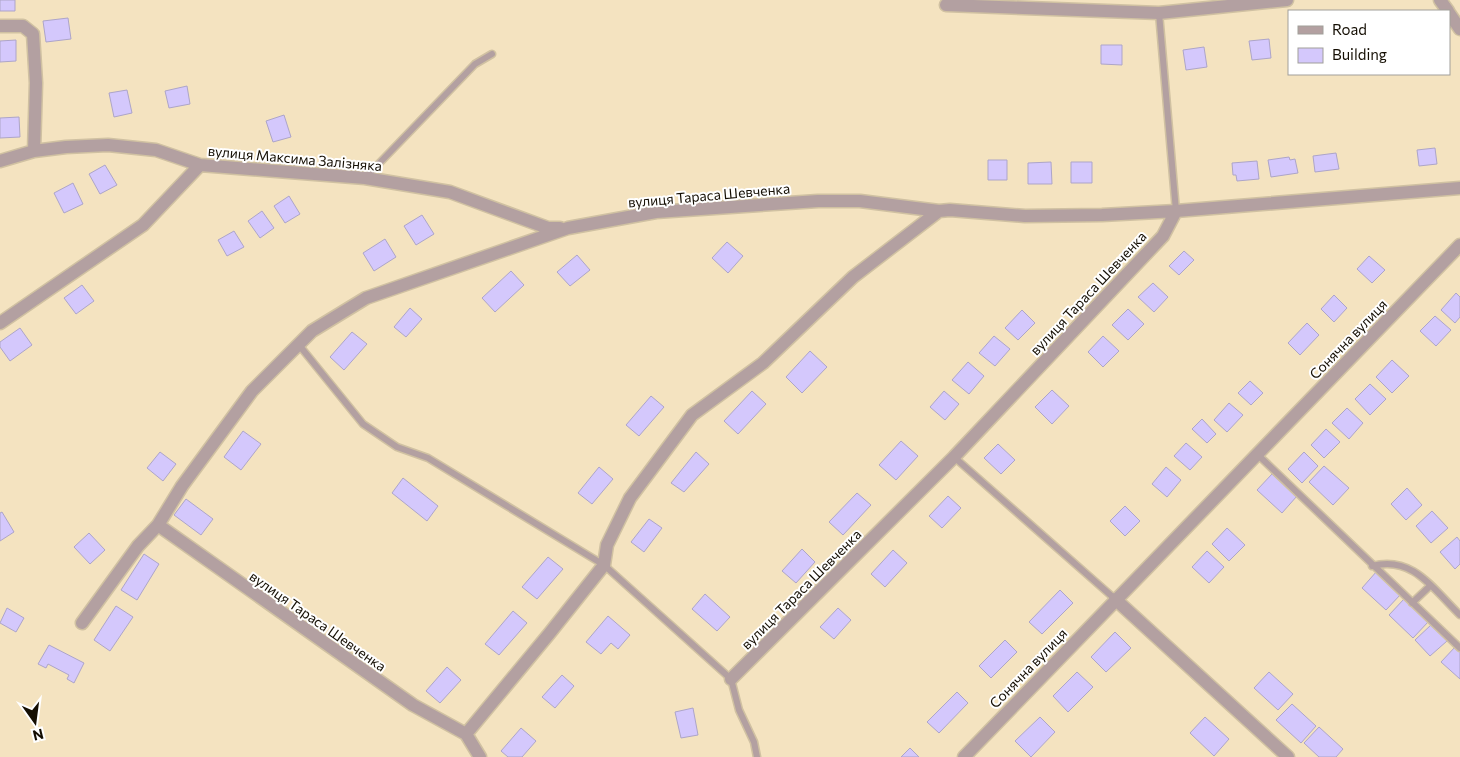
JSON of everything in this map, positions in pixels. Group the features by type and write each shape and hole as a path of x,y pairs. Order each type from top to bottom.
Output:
{"street":[{"path":"946,5 1159,13 1287,0"},
{"path":"1450,15 1460,29"},
{"path":"0,26 23,26 32,34 36,83 34,151"},
{"name":"вулиця Максима Залізняка","path":"0,161 34,151 66,147 108,145 156,150 200,165 365,178 450,192 548,228 568,228"},
{"path":"0,322 143,225 200,165"},
{"name":"вулиця Тараса Шевченка","path":"82,624 138,546 158,525 182,486 252,391 312,331 366,298 568,228 656,212 818,201 860,201 939,211 950,210 1025,216 1176,211 1460,188"},
{"path":"466,734 550,634 604,565 607,545 630,498 692,415 763,363 853,277 939,211"},
{"name":"вулиця Тараса Шевченка","path":"732,679 954,457 1163,236 1176,211"},
{"name":"Сонячна вулиця","path":"964,757 1460,245"},
{"name":"вулиця Тараса Шевченка","path":"158,525 413,705 466,734 480,757"},
{"path":"1115,599 1288,757"}],"lane":[{"path":"1159,13 1176,211"},
{"path":"365,178 475,64 492,54"},
{"path":"299,345 362,424 397,447 428,458 604,565 732,679 739,710 754,742 758,757"},
{"path":"1257,454 1372,566 1460,648"},
{"path":"954,457 1115,599"},
{"path":"1372,566 1386,562 1399,563 1412,569 1460,615"},
{"path":"1412,603 1430,586"}],"building":[{"path":"0,0 15,0 15,11 0,11"},
{"path":"68,18 71,39 46,42 43,21"},
{"path":"1269,39 1271,58 1252,60 1249,41"},
{"path":"16,40 16,61 0,62 0,41"},
{"path":"1101,45 1122,45 1122,65 1101,64"},
{"path":"1204,47 1207,67 1186,70 1183,50"},
{"path":"187,86 190,104 169,108 165,91"},
{"path":"127,90 132,113 114,117 109,93"},
{"path":"284,115 291,137 273,142 266,121"},
{"path":"19,117 20,137 0,138 0,118"},
{"path":"1435,148 1437,164 1419,166 1417,150"},
{"path":"1336,153 1339,169 1315,172 1313,156"},
{"path":"1289,157 1290,160 1295,159 1298,173 1271,177 1268,160"},
{"path":"988,160 1007,160 1007,180 988,180"},
{"path":"1257,161 1259,179 1237,181 1236,175 1233,175 1232,163"},
{"path":"1051,162 1052,184 1028,184 1028,163"},
{"path":"1071,162 1092,162 1092,183 1071,183"},
{"path":"105,165 117,185 100,194 89,174"},
{"path":"73,183 83,204 64,213 54,193"},
{"path":"289,196 300,214 285,223 274,206"},
{"path":"262,211 274,228 260,238 248,221"},
{"path":"422,215 434,234 416,245 404,226"},
{"path":"234,231 244,247 227,256 218,240"},
{"path":"385,239 396,257 374,271 363,253"},
{"path":"727,242 743,256 728,273 712,258"},
{"path":"1184,251 1194,260 1179,275 1169,266"},
{"path":"577,255 590,270 570,286 557,272"},
{"path":"1369,256 1385,270 1372,283 1357,269"},
{"path":"511,271 524,285 495,312 482,298"},
{"path":"1153,283 1168,297 1154,312 1138,297"},
{"path":"82,285 94,301 76,314 64,298"},
{"path":"1456,293 1460,297 1460,317 1455,323 1441,310"},
{"path":"1334,295 1347,308 1334,322 1321,309"},
{"path":"410,308 422,319 406,337 394,327"},
{"path":"1128,309 1144,324 1128,340 1112,325"},
{"path":"1022,310 1035,323 1018,340 1005,328"},
{"path":"1435,316 1451,330 1436,346 1420,331"},
{"path":"1307,323 1319,335 1300,355 1288,343"},
{"path":"20,328 32,345 10,361 0,347 0,342"},
{"path":"352,332 367,344 344,370 330,357"},
{"path":"994,336 1010,349 995,366 979,353"},
{"path":"1103,336 1119,351 1103,367 1088,352"},
{"path":"810,351 827,367 802,393 786,377"},
{"path":"1392,360 1409,376 1392,393 1376,377"},
{"path":"968,362 984,376 969,394 952,380"},
{"path":"1250,381 1263,393 1251,405 1238,393"},
{"path":"1370,384 1386,399 1370,415 1355,399"},
{"path":"1052,390 1069,406 1052,424 1035,407"},
{"path":"752,391 766,404 738,434 724,421"},
{"path":"944,391 959,404 945,420 930,407"},
{"path":"651,396 664,407 639,436 626,425"},
{"path":"1229,403 1243,415 1227,432 1214,420"},
{"path":"1347,408 1363,423 1349,439 1332,423"},
{"path":"1202,419 1216,434 1207,443 1192,429"},
{"path":"1326,429 1340,442 1324,458 1311,445"},
{"path":"243,431 261,444 241,470 224,457"},
{"path":"901,441 918,456 896,480 879,465"},
{"path":"1186,443 1202,457 1190,470 1174,456"},
{"path":"998,444 1015,460 1001,474 984,458"},
{"path":"160,452 176,464 163,481 147,468"},
{"path":"696,452 709,464 684,492 671,483"},
{"path":"1304,452 1318,466 1302,483 1288,469"},
{"path":"1324,466 1349,488 1333,505 1309,482"},
{"path":"599,467 613,479 592,504 578,493"},
{"path":"1166,467 1181,480 1167,497 1152,484"},
{"path":"1272,474 1297,496 1282,513 1257,490"},
{"path":"403,478 438,506 427,521 392,493"},
{"path":"1407,488 1422,505 1406,520 1391,504"},
{"path":"857,493 871,505 843,535 829,522"},
{"path":"948,496 961,508 942,528 929,516"},
{"path":"186,499 213,519 201,535 174,515"},
{"path":"1125,506 1140,521 1125,536 1110,521"},
{"path":"1432,511 1448,528 1431,543 1416,526"},
{"path":"2,512 14,532 0,541 0,513"},
{"path":"649,519 662,528 644,552 631,542"},
{"path":"1227,528 1245,545 1229,561 1212,544"},
{"path":"89,533 105,550 90,564 74,547"},
{"path":"1457,537 1460,541 1460,564 1455,569 1440,552"},
{"path":"802,549 815,562 796,583 782,571"},
{"path":"893,550 907,563 885,587 871,574"},
{"path":"1207,551 1224,567 1209,583 1192,567"},
{"path":"144,554 159,564 137,600 121,590"},
{"path":"548,557 563,569 537,599 522,587"},
{"path":"1377,571 1401,594 1386,610 1362,588"},
{"path":"1060,590 1073,603 1042,634 1029,622"},
{"path":"705,594 730,617 717,631 692,609"},
{"path":"1404,599 1429,621 1413,638 1389,615"},
{"path":"116,606 133,617 110,651 94,640"},
{"path":"7,608 24,618 16,632 0,623"},
{"path":"838,608 851,620 834,639 820,627"},
{"path":"513,611 527,623 499,655 485,644"},
{"path":"608,616 630,635 618,649 611,643 601,654 586,642"},
{"path":"1432,624 1447,641 1430,656 1415,640"},
{"path":"1115,632 1131,648 1106,672 1091,657"},
{"path":"1005,640 1017,652 991,678 979,666"},
{"path":"49,645 84,663 74,683 67,679 69,675 48,664 46,668 38,664"},
{"path":"1456,646 1460,649 1460,679 1441,662"},
{"path":"447,667 461,680 440,703 426,691"},
{"path":"1077,672 1093,687 1068,712 1053,696"},
{"path":"1269,672 1293,694 1278,710 1254,688"},
{"path":"562,675 574,686 555,708 542,697"},
{"path":"957,692 968,703 939,733 927,722"},
{"path":"1292,704 1316,726 1301,743 1276,720"},
{"path":"693,708 698,735 681,738 675,712"},
{"path":"1040,717 1055,732 1031,757 1015,741"},
{"path":"1205,717 1229,739 1214,756 1190,733"},
{"path":"1319,727 1343,749 1336,757 1319,757 1304,743"},
{"path":"521,728 536,741 522,757 508,757 501,751"},
{"path":"910,748 919,757 901,757"}]}
